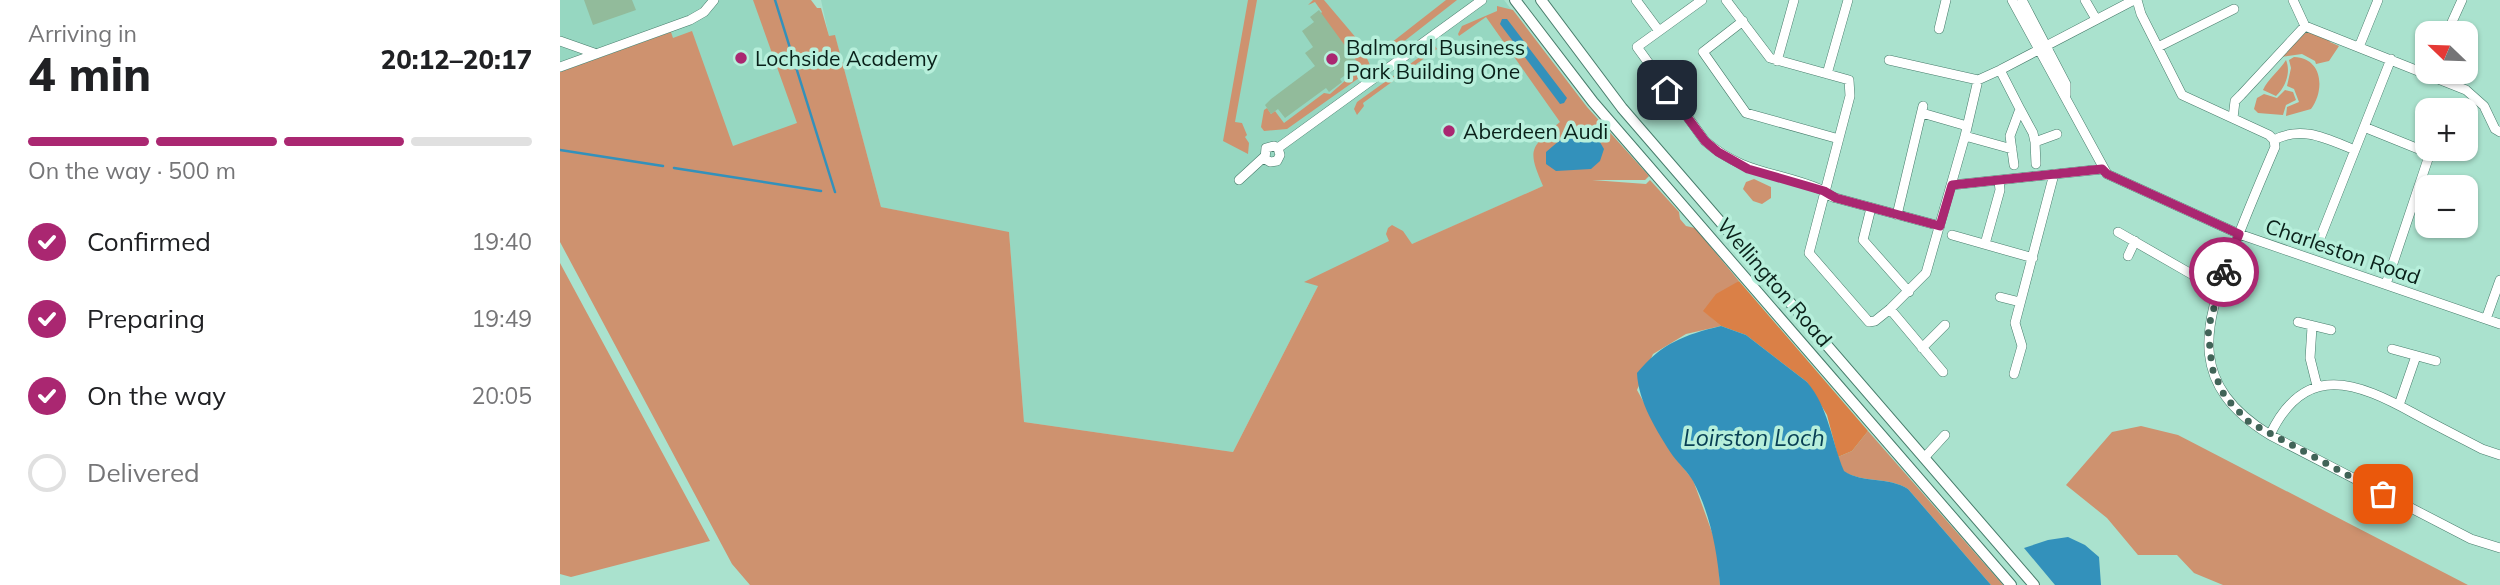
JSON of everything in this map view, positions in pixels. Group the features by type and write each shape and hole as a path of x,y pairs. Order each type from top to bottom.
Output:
{"main road":[{"name":"Wellington Road","path":"1515,0 1593,102 2011,585"},
{"name":"Wellington Road","path":"1541,0 1622,108 2034,585"}],"street":[{"path":"560,67 694,18 714,0"},
{"path":"1239,180 1264,157 1269,162 1277,161 1280,155 1278,148 1482,0"},
{"path":"1636,0 1659,32"},
{"path":"1702,0 1637,47 1705,141 1718,152 1748,169 1824,191 1829,197 1940,226"},
{"path":"1726,0 1770,58 1849,80 1851,88 1810,253 1869,322 1875,321 1890,309 1926,273 1952,185 1978,80"},
{"path":"1777,61 1794,0"},
{"path":"1827,74 1848,0"},
{"path":"1939,29 1946,0"},
{"path":"2012,0 2043,48"},
{"path":"1952,185 2102,169 2066,94 2056,84 2022,0"},
{"path":"2085,0 2096,19"},
{"path":"1889,60 1978,80 2136,0 2182,95 2269,135 2274,140 2274,147 2218,287 2208,329 2209,354 2217,382 2232,406 2249,422 2270,435 2471,539 2500,548"},
{"path":"2294,0 2305,26 2415,68"},
{"path":"2359,47 2378,0"},
{"path":"2452,21 2462,0"},
{"path":"2158,47 2234,9"},
{"path":"1742,21 1703,52 1746,113 1839,139"},
{"path":"2233,118 2235,102 2305,26"},
{"path":"560,41 589,53 600,52"},
{"path":"2317,246 2391,59"},
{"path":"2000,71 2035,142 2036,163"},
{"path":"2453,84 2466,90 2484,106 2498,131"},
{"path":"2014,165 2010,136 2020,109"},
{"path":"1897,215 1922,110 1967,126"},
{"path":"2364,127 2426,152 2429,156 2386,284"},
{"path":"2274,140 2287,133 2301,132 2355,150"},
{"path":"2035,142 2057,134"},
{"path":"1965,136 2012,149"},
{"name":"Charleston Road","path":"2102,169 2107,174 2239,234 2500,324"},
{"path":"2014,374 2022,346 2015,323 2054,174"},
{"path":"1985,244 2000,190 1999,181"},
{"path":"1871,208 1863,240 1909,292"},
{"path":"2118,232 2218,287"},
{"path":"1952,235 2033,258"},
{"path":"2128,256 2135,241"},
{"path":"2486,319 2500,280"},
{"path":"2000,297 2020,302"},
{"path":"1890,309 1943,372"},
{"path":"2298,322 2331,330"},
{"path":"1922,348 1945,325"},
{"path":"2312,327 2310,358 2317,386"},
{"path":"2392,349 2436,361"},
{"path":"2399,405 2416,356"},
{"path":"2270,435 2290,403 2317,386 2356,386 2500,456"},
{"path":"1924,458 1945,435"}],"shaded area":[{"name":"Lochside Academy","path":"560,0 769,0 808,124 728,152 560,78"},
{"path":"753,0 811,0 817,8 821,8 829,36 835,35 881,207 1009,232 1024,422 1233,452 1318,286 1304,282 1389,241 1386,234 1392,225 1403,231 1412,244 1543,186 1533,156 1534,150 1542,138 1560,122 1486,17 1459,36 1458,34 1462,26 1497,11 1497,6 1513,10 1587,107 1649,176 1645,180 1592,180 1646,184 1650,180 1679,212 1680,219 1686,226 1695,228 1739,281 1704,311 1721,326 1686,334 1653,354 1637,390 1673,455 1693,480 1717,546 1720,585 750,585 732,564 560,242 560,72 671,32 673,38 692,31 733,146 797,123"},
{"path":"821,0 1504,0 1587,107 1649,176 1645,180 1559,179 1318,286 1233,452 1024,422 1009,233 881,207 835,36 829,37"},
{"path":"1248,0 1257,0 1235,122 1242,123 1247,135 1245,137 1249,143 1248,154 1223,141"},
{"path":"1313,0 1324,0 1368,52 1365,54 1370,65 1366,73 1287,129 1264,131 1261,127 1264,110 1267,108 1271,114 1275,111 1284,123 1324,93 1330,94 1361,67 1320,14 1322,12 1315,2 1308,5"},
{"path":"1446,0 1457,0 1393,50 1382,50"},
{"path":"2310,32 2339,46 2329,61 2316,64 2302,54 2281,57 2303,33"},
{"path":"1435,46 1437,49 1363,103 1364,106 1357,115 1354,109 1357,102"},
{"path":"2294,57 2304,59 2316,69 2319,76 2318,93 2311,109 2286,116 2287,107 2299,102 2294,89 2287,86 2291,68 2289,60"},
{"path":"2286,60 2288,74 2280,92 2276,96 2263,90 2267,82"},
{"path":"2285,90 2293,92 2296,100 2286,105 2283,115 2258,113 2254,109 2257,98 2264,94 2277,98"},
{"path":"1754,179 1771,187 1771,198 1762,204 1753,201 1743,189 1746,182"},
{"path":"560,263 710,541 571,577 560,574"},
{"path":"1739,281 1868,431 1852,451 1838,457 1827,415 1807,382 1746,335 1721,326 1703,311 1716,294"},
{"path":"2141,426 2178,435 2468,585 2223,585 2194,573 2177,555 2138,555 2107,518 2066,485 2112,432"},
{"path":"1868,431 2003,585 1991,585 1908,489 1843,471 1838,457 1852,451"}],"water":[{"path":"1502,19 1507,19 1567,98 1564,103 1560,104 1500,24"},
{"path":"1586,128 1594,132 1604,149 1600,161 1591,169 1556,171 1546,164 1546,152 1573,129"},
{"name":"Loirston Loch","path":"1721,326 1746,335 1807,382 1825,413 1844,471 1908,489 1991,585 1720,585 1715,545 1704,506 1689,474 1673,456 1649,416 1637,373 1665,347 1696,333"},
{"path":"2068,537 2085,545 2099,557 2101,585 2055,585 2024,548"}],"building":[{"path":"584,0 632,0 636,10 593,25"},
{"name":"Balmoral Business Park Building One","path":"1319,10 1359,65 1340,79 1342,82 1329,92 1326,88 1285,118 1278,109 1271,114 1265,105 1315,66 1305,53 1313,47 1302,31 1314,22 1310,17"}],"waterway":[{"path":"775,0 835,192"},
{"path":"560,150 663,166"},
{"path":"674,168 821,191"}],"way so far":[{"path":"2224,272 2208,329 2212,368 2225,397 2249,422 2270,435 2383,494"}],"place":[{"name":"Lochside Academy","path":"741,58"},
{"name":"Balmoral Business Park Building One","path":"1332,59"},
{"name":"Aberdeen Audi","path":"1449,131"}],"route":[{"path":"1667,90 1705,141 1718,152 1748,169 1824,191 1829,197 1940,226 1952,185 2102,169 2107,174 2239,234 2224,272"}]}
